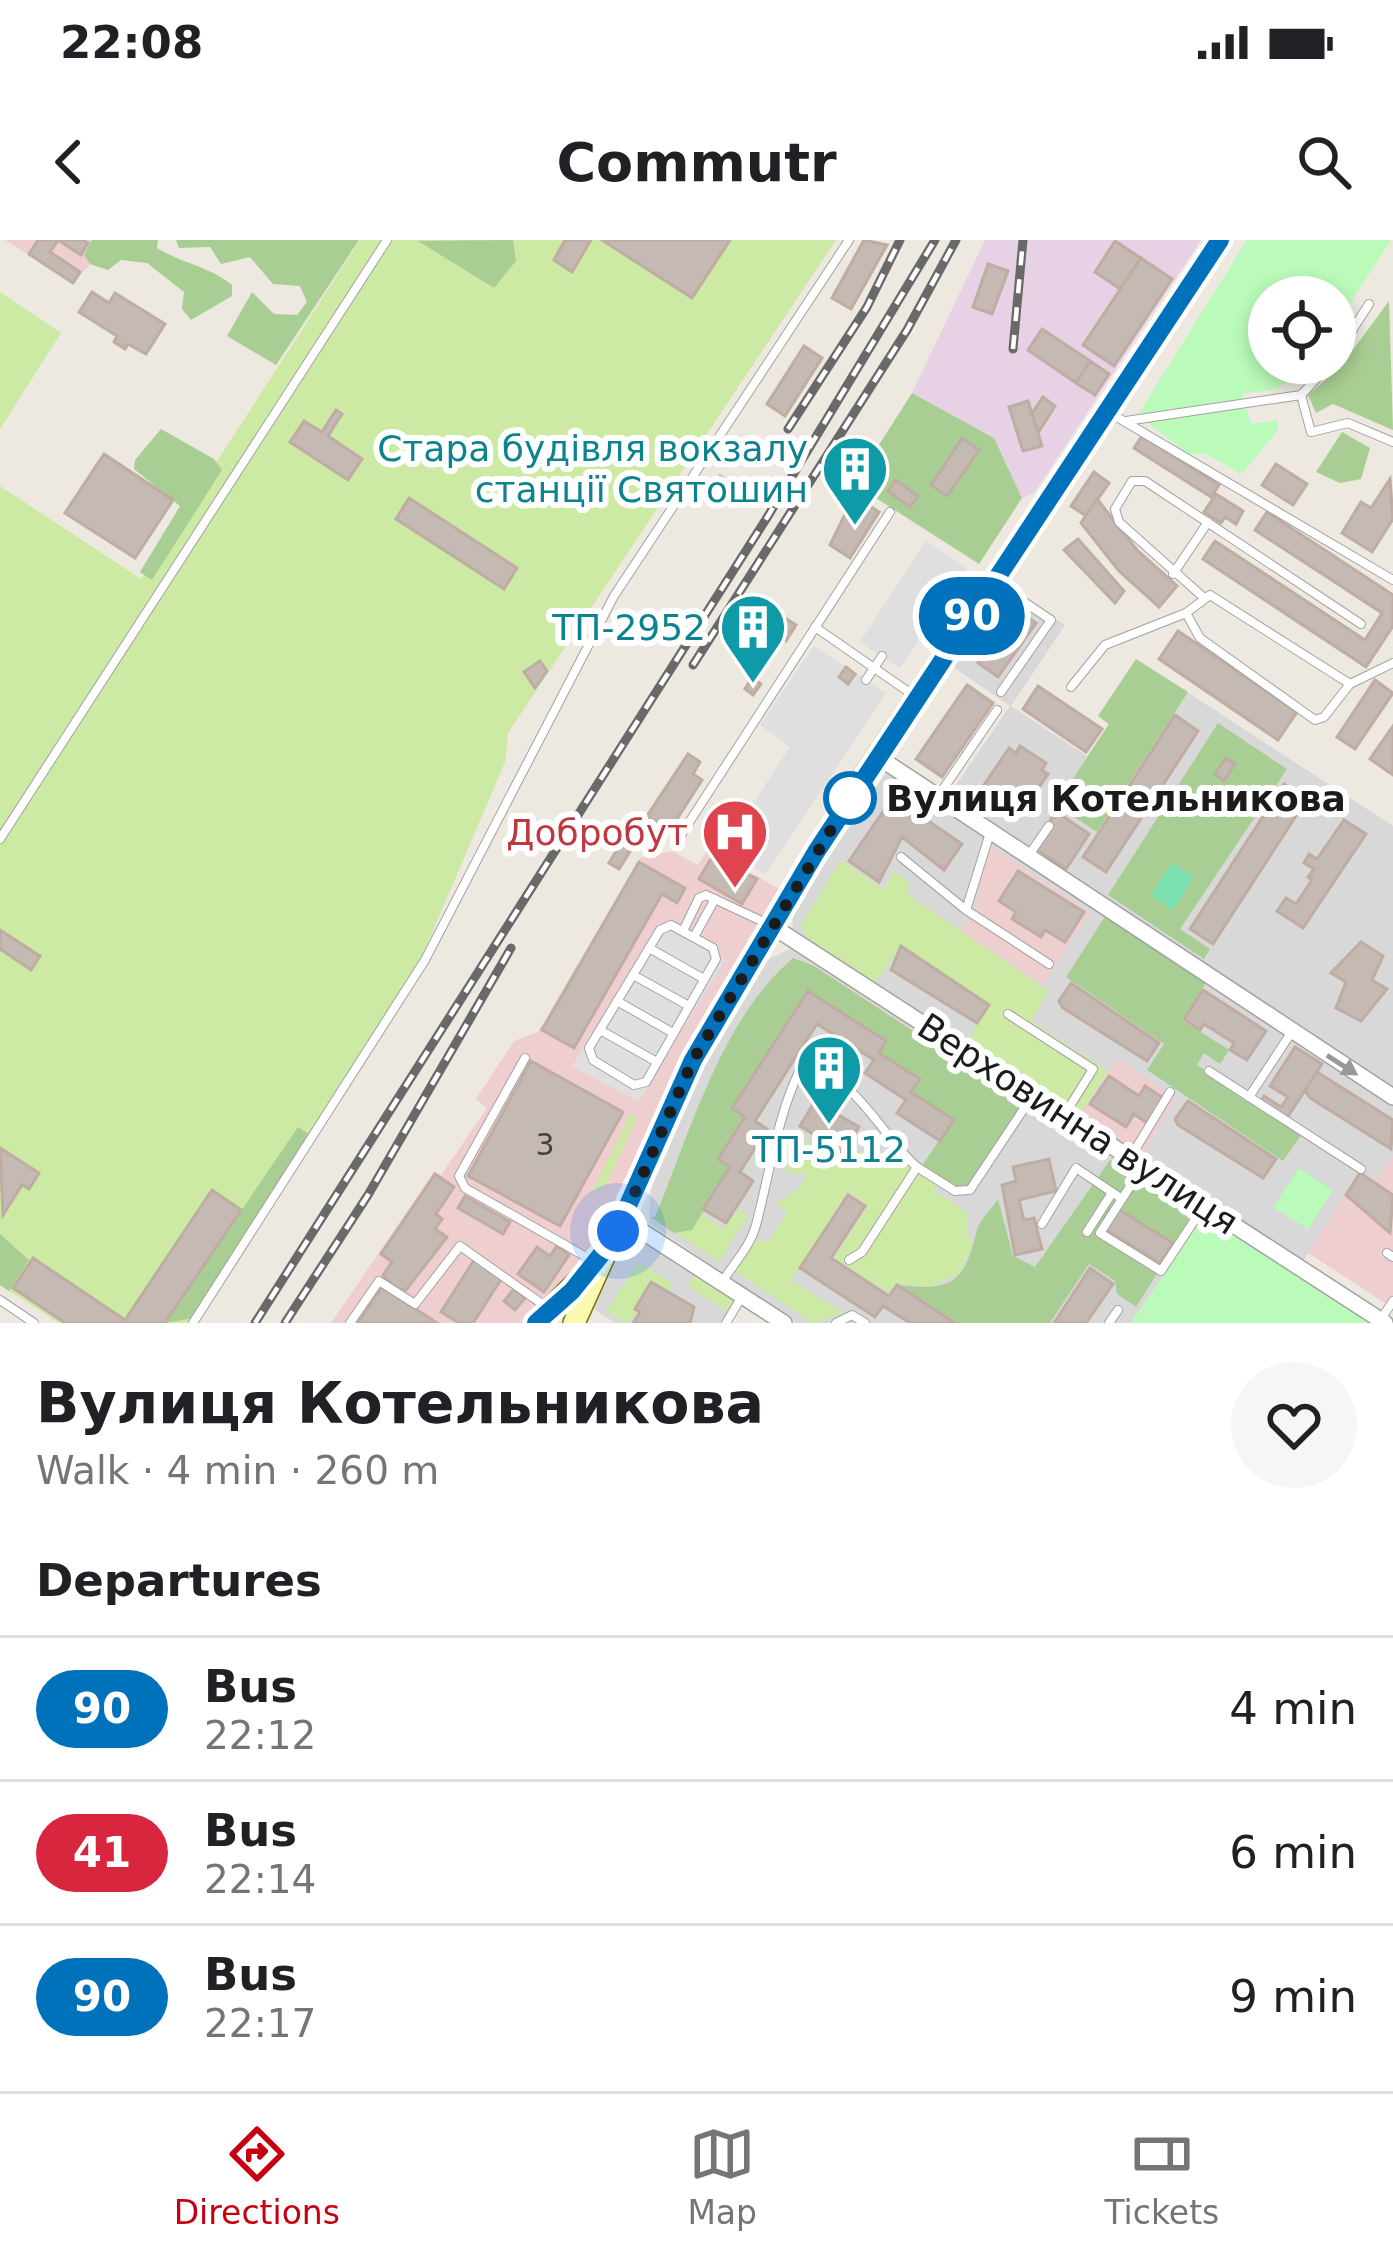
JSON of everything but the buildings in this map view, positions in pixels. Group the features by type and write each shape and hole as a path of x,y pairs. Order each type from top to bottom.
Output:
{"main road":[{"path":"574,1323 693,1060 772,926 994,582 1116,416 1220,240"},
{"path":"543,1317 612,1241"}],"street":[{"path":"878,757 1393,1097"},
{"name":"Верховинна вулиця","path":"772,926 1383,1322"},
{"path":"623,1219 784,1323"}],"lane":[{"path":"0,838 387,240"},
{"path":"193,1323 425,960 614,596 849,240"},
{"path":"1356,325 1370,304"},
{"path":"1116,416 1301,394 1310,384"},
{"path":"1301,394 1311,432 1348,423 1393,442"},
{"path":"1116,416 1393,580"},
{"path":"1350,684 1218,597 1202,596 1173,574 1115,516 1132,482 1144,481 1361,623"},
{"path":"677,841 890,512"},
{"path":"1173,574 1208,522"},
{"path":"994,582 1051,620 1001,692"},
{"path":"1071,687 1105,645 1186,613 1202,596"},
{"path":"1186,613 1200,638 1315,720 1324,717 1350,684 1393,664"},
{"path":"814,627 918,698"},
{"path":"866,680 882,656"},
{"path":"938,796 997,710"},
{"path":"1028,857 1049,826"},
{"path":"966,910 991,832"},
{"path":"902,857 966,910 1049,964"},
{"path":"683,931 699,898 715,899 772,926"},
{"path":"694,937 715,899"},
{"path":"665,925 694,937 716,955 646,1082 634,1085 589,1055 665,925"},
{"path":"649,948 704,979"},
{"path":"633,975 689,1006"},
{"path":"617,1001 673,1034"},
{"path":"1008,1014 1093,1070 1064,1115"},
{"path":"600,1030 657,1062"},
{"path":"1249,1097 1292,1032"},
{"path":"525,1058 459,1176 465,1188 595,1263"},
{"path":"721,1283 755,1229 782,1134 785,1100 799,1072 814,1066 834,1073 917,1167 955,1191 970,1190 1033,1095"},
{"path":"1209,1071 1361,1169"},
{"path":"1170,1092 1122,1199 1100,1233 1161,1270 1204,1206"},
{"path":"849,1260 862,1252 917,1167"},
{"path":"1042,1224 1076,1168 1122,1199"},
{"path":"1088,1232 1112,1192"},
{"path":"350,1323 379,1281 415,1304 460,1246 543,1317"},
{"path":"726,1323 742,1296"},
{"path":"0,1300 34,1323"},
{"path":"1383,1322 1393,1301"},
{"path":"1109,1323 1118,1310"},
{"path":"836,1323 852,1315 865,1323"}],"shaded area":[{"path":"5,240 113,240 73,283"},
{"path":"985,240 1201,240 1034,493 1022,498 994,438 912,393"},
{"path":"926,541 967,568 900,668 860,642"},
{"path":"1003,591 1015,592 1065,625 1011,706 1087,756 1109,724 1098,716 1136,659 1393,826 1393,1089 947,798 1010,706 953,667"},
{"path":"814,646 886,693 765,875 724,847 790,747 760,725"},
{"path":"886,773 1393,1102 1393,1155 1376,1181 1360,1174 1303,1261 1140,1158 1176,1099 1119,1060 1078,1119 792,930 794,909"},
{"path":"988,845 1090,912 1043,984 961,931 975,908"},
{"path":"709,848 779,889 685,1051 592,1248 567,1286 527,1323 331,1323 434,1172 441,1175 487,1108 476,1099 514,1041 538,1032 641,857 672,851 698,865"},
{"path":"658,923 725,960 639,1102 572,1066"},
{"path":"792,948 1206,1214 1131,1323 797,1323 649,1223 651,1190 711,1049 767,960"},
{"path":"1118,1059 1176,1099 1140,1158 1078,1119"},
{"path":"1393,1155 1393,1308 1308,1253 1360,1173 1376,1181"},
{"path":"642,1238 682,1269 684,1263 735,1299 721,1323 615,1323 590,1306 621,1243"}],"green space":[{"path":"92,240 158,240 157,248 232,285 232,296 191,320 182,309 184,292 147,263 121,260 108,270 90,264 84,255"},
{"path":"176,240 359,240 276,365 227,336 252,292 274,314 297,315 307,302 300,286 273,284 250,257 221,264 210,247 179,248"},
{"path":"360,240 836,240 508,733 505,762 420,961 189,1323 59,1323 0,1285 0,486 141,579"},
{"path":"513,240 516,261 494,288 418,241"},
{"path":"1247,240 1391,240 1356,294 1356,276 1248,276 1248,384 1284,384 1242,394 1251,424 1277,420 1278,430 1242,474 1204,453 1189,455 1138,415"},
{"path":"0,292 61,333 0,429"},
{"path":"1389,301 1393,430 1333,404 1316,413 1308,395 1321,384 1356,384 1356,346"},
{"path":"912,393 994,438 1022,498 979,564 854,484"},
{"path":"161,429 214,459 222,470 152,580 140,572 180,506 134,469 135,460"},
{"path":"1342,432 1370,448 1361,479 1340,483 1316,472"},
{"path":"1136,659 1188,692 1097,832 1056,805 1109,724 1098,716"},
{"path":"1218,723 1287,769 1180,929 1210,949 1204,959 1108,895"},
{"path":"841,860 884,890 893,872 909,882 908,895 1049,991 1031,1021 1108,1071 1077,1118 965,1045 988,1005 901,947 873,985 809,943 801,925"},
{"path":"1172,863 1194,877 1173,910 1151,896"},
{"path":"1108,912 1208,980 1182,1020 1229,1050 1220,1064 1204,1053 1197,1065 1302,1134 1283,1161 1147,1070 1164,1044 1066,977"},
{"path":"793,958 814,966 1026,1105 970,1190 955,1191 920,1169 953,1119 912,1092 919,1079 879,1053 885,1041 808,991 733,1107 745,1117 718,1159 730,1167 692,1230 674,1233 650,1217 655,1217 727,1045 768,984"},
{"path":"631,1114 637,1117 607,1184 591,1193"},
{"path":"298,1127 310,1135 194,1318 165,1323"},
{"path":"799,1137 850,1167 859,1151 898,1157 938,1184 934,1191 967,1212 967,1233 973,1242 960,1273 928,1287 896,1283 889,1293 834,1258 868,1206 848,1191 791,1281 844,1313 813,1323 735,1271 755,1240 768,1241 787,1212 775,1204 800,1188 807,1175 785,1172"},
{"path":"1110,1160 1195,1215 1177,1244 1118,1208 1104,1230 1162,1266 1136,1307 1117,1294 1115,1281 1089,1264 1050,1323 958,1323 899,1285 931,1287 953,1280 967,1263 979,1224 998,1199 1013,1256 1035,1267"},
{"path":"1299,1168 1333,1191 1308,1229 1273,1207"},
{"path":"667,1189 723,1229 738,1209 748,1215 719,1262 655,1218"},
{"path":"1206,1214 1376,1323 1131,1323"},
{"path":"0,1234 29,1260 9,1291 0,1285"},
{"path":"638,1263 673,1284 668,1292 651,1282 634,1309 638,1313 626,1323 607,1311"},
{"path":"696,1273 733,1299 726,1311 688,1286"}],"railway":[{"path":"788,429 867,307 900,240"},
{"path":"255,1323 768,516 935,240"},
{"path":"693,665 907,330 956,240"},
{"path":"1013,349 1023,240"},
{"path":"285,1323 368,1195 511,948"}],"bus line":[{"name":"90","path":"536,1323 572,1291 612,1241 693,1060 816,852 1220,240"}],"place":[{"name":"Стара будівля вокзалу станції Святошин","path":"855,528"},
{"name":"ТП-2952","path":"753,686"},
{"name":"Вулиця Котельникова","path":"850,798"},
{"name":"Добробут","path":"735,891"},
{"name":"ТП-5112","path":"829,1127"}],"route":[{"path":"618,1231 693,1060 850,798"}]}
